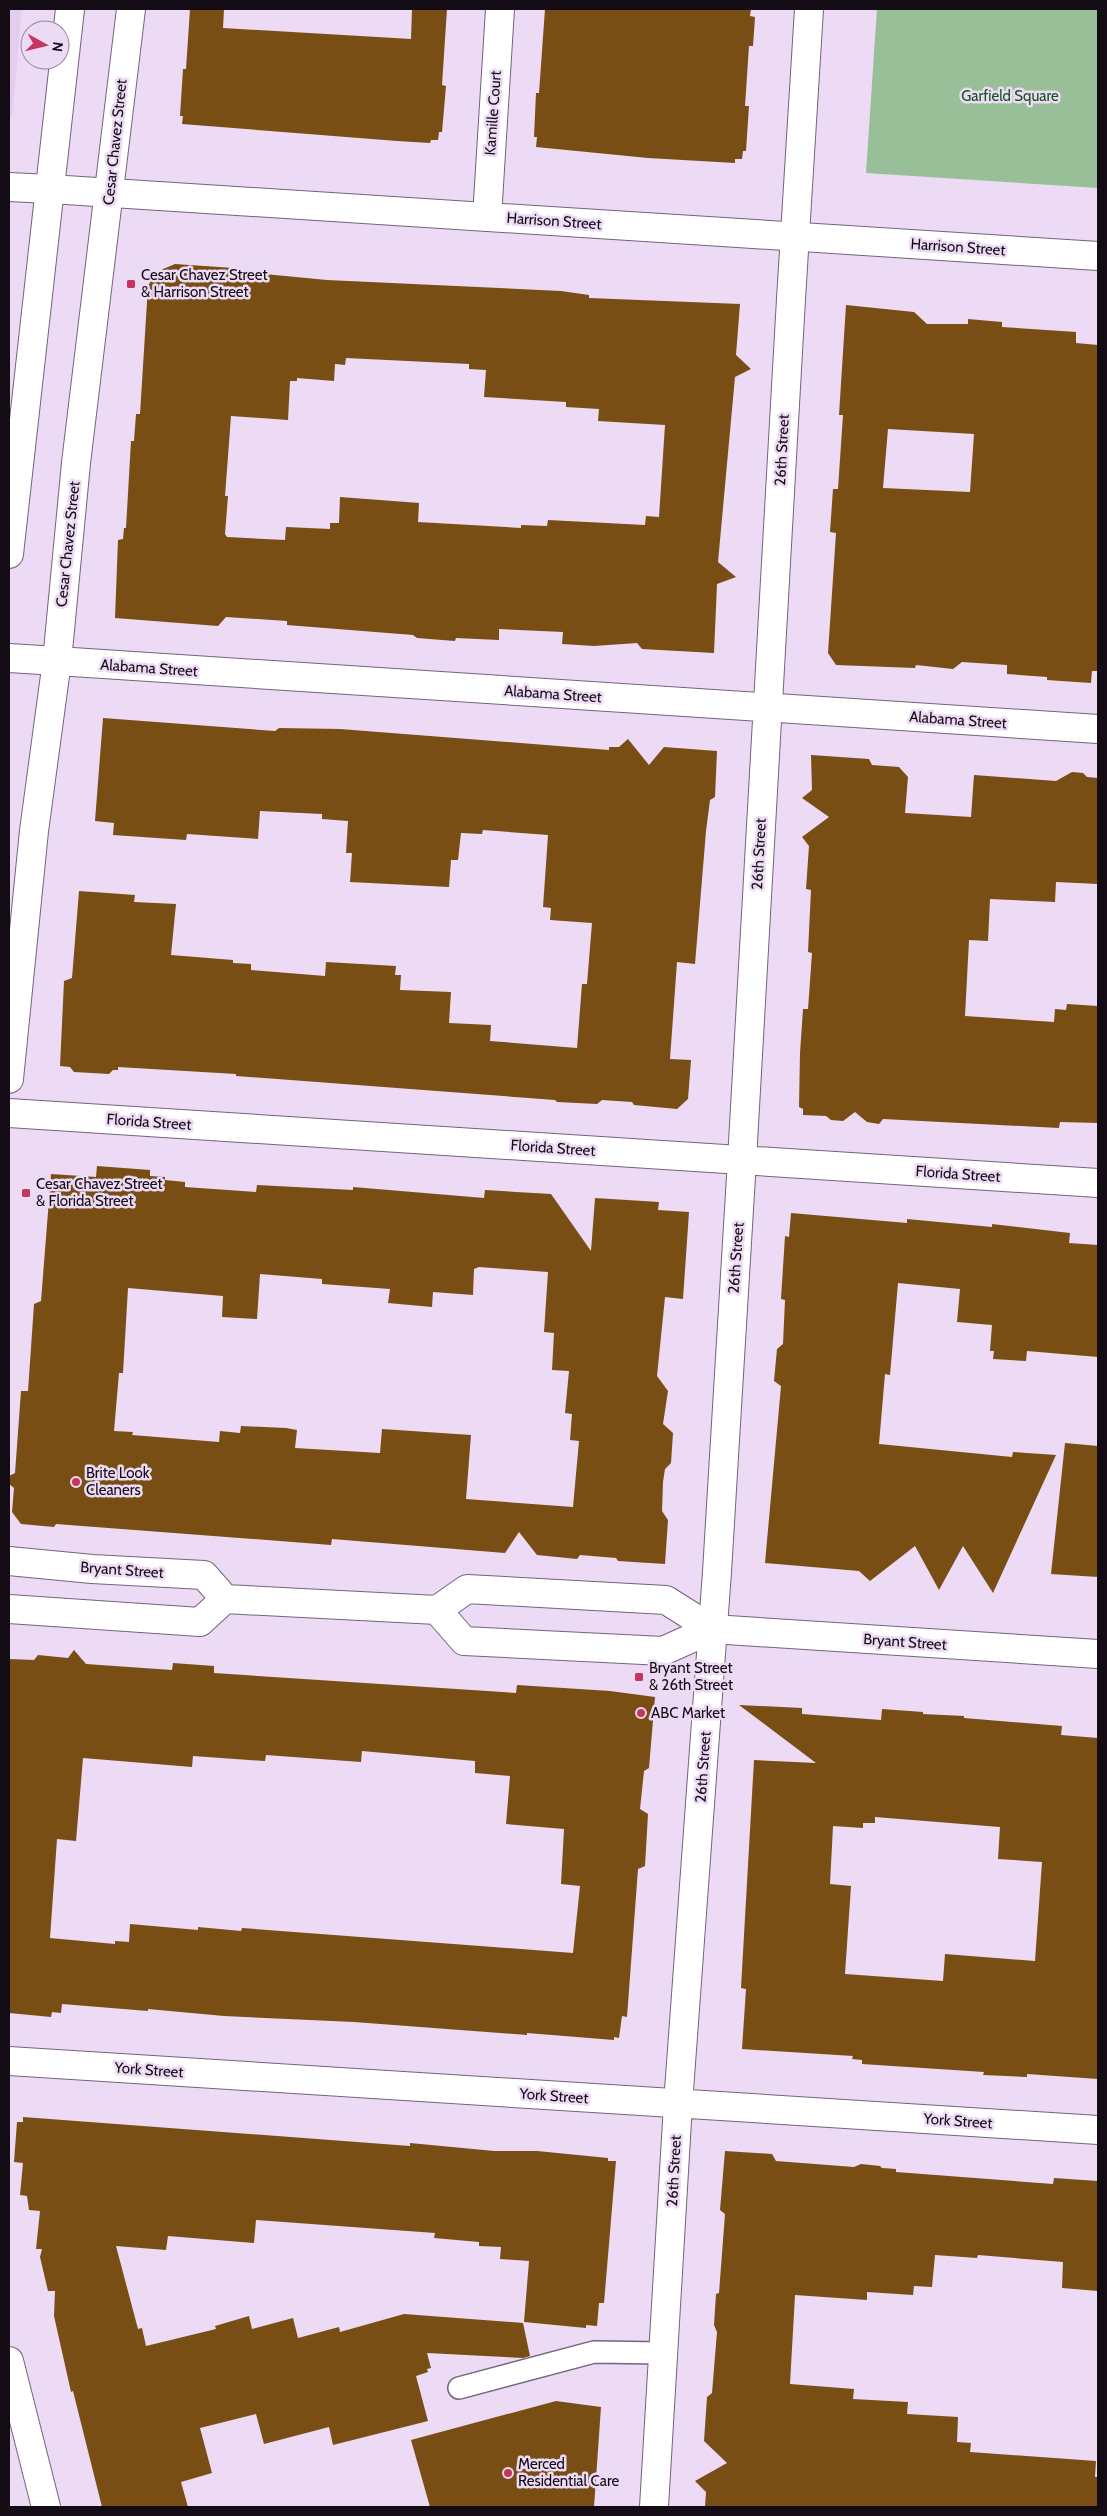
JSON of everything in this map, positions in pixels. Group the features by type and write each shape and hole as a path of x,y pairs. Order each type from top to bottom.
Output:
{"street":[{"path":"9,554 70,9"},
{"name":"Cesar Chavez Street","path":"9,1079 34,831 57,662 76,463 131,9"},
{"name":"Kamille Court","path":"487,217 500,9"},
{"name":"26th Street","path":"654,2507 678,2104 712,1629 742,1160 767,708 810,9"},
{"name":"Harrison Street","path":"9,187 1098,256"},
{"name":"Alabama Street","path":"9,658 1098,729"},
{"name":"Florida Street","path":"9,1113 1098,1183"},
{"name":"Bryant Street","path":"9,1561 92,1569 204,1575 225,1599"},
{"name":"Bryant Street","path":"712,1629 666,1600 467,1589 437,1610 464,1641 663,1651 712,1629 1098,1654"},
{"path":"9,1609 200,1622 225,1599 437,1610"},
{"name":"York Street","path":"9,2061 1098,2130"},
{"path":"9,2361 46,2507"}],"lane":[{"path":"459,2388 594,2352 664,2353"}],"shaded area":[{"path":"9,9 22,9 12,117 9,117"}],"green space":[{"name":"Garfield Square","path":"877,9 1098,9 1098,188 866,173"}],"building":[{"path":"190,9 224,9 223,28 411,39 412,9 447,9 442,85 446,86 442,132 439,132 438,140 431,140 430,143 397,141 182,124 183,116 180,116 183,69 186,69"},
{"path":"545,9 751,9 750,16 755,17 753,46 749,46 745,106 749,106 746,151 743,151 742,159 735,159 735,163 648,158 536,147 537,137 534,137 536,93 539,93"},
{"path":"175,264 234,268 234,271 327,280 561,291 589,295 589,298 740,304 736,355 751,369 735,377 718,562 736,577 717,584 714,653 642,649 637,643 594,646 562,644 563,632 499,629 499,640 456,638 455,641 417,638 413,635 287,625 287,621 226,617 218,626 115,618 118,540 123,539 124,528 126,528 131,441 134,441 136,414 140,414 148,286 156,272","holes":["346,358 469,364 469,369 486,370 484,397 566,402 566,407 599,409 598,421 665,425 659,517 646,516 645,525 548,520 547,526 521,525 521,528 418,522 419,503 340,497 339,523 330,523 330,529 286,527 285,540 227,537 225,534 228,496 225,496 231,416 288,420 290,381 297,381 297,378 334,381 335,364 345,365"]},
{"path":"846,305 914,312 927,324 968,324 968,319 1002,322 1002,327 1076,332 1076,343 1098,345 1098,671 1092,671 1091,683 1047,680 1047,677 1007,674 1007,665 962,662 953,669 916,665 915,668 836,665 828,653 836,533 830,532 833,489 838,489 843,415 839,415","holes":["888,429 974,434 970,492 883,488"]},
{"path":"103,718 275,731 279,728 340,729 609,750 609,747 619,747 628,739 649,765 664,747 717,751 715,797 710,800 706,831 695,964 677,962 670,1059 691,1060 688,1099 677,1109 634,1105 632,1102 602,1100 597,1104 557,1102 555,1100 236,1076 236,1074 118,1067 118,1070 113,1070 109,1074 74,1072 70,1067 60,1066 64,981 72,978 79,891 135,895 134,902 176,904 171,955 233,960 233,963 251,964 251,970 325,976 326,962 396,966 395,975 401,975 400,990 451,992 449,1023 491,1025 490,1041 577,1048 582,984 587,984 592,923 550,920 551,908 543,907 548,835 483,830 482,834 461,833 458,860 451,860 449,887 350,882 352,853 346,853 348,821 322,819 322,814 260,811 258,839 187,834 186,840 113,835 114,823 95,821"},
{"path":"811,755 869,759 872,765 899,767 908,777 905,813 971,817 974,775 1056,781 1072,772 1098,778 1098,884 1056,882 1055,902 990,899 988,941 969,940 965,1016 1054,1022 1055,1009 1066,1010 1067,1004 1098,1006 1098,1123 1060,1122 1059,1128 883,1119 879,1124 867,1122 855,1112 843,1121 831,1120 826,1116 803,1115 803,1109 799,1107 800,1053 803,1009 808,1009 812,953 808,952 811,890 806,889 809,846 802,837 829,817 802,798 812,790"},
{"path":"97,1166 150,1170 150,1176 165,1177 165,1180 185,1182 185,1187 256,1192 257,1185 353,1190 353,1187 484,1198 485,1190 551,1194 591,1251 595,1198 659,1202 658,1210 689,1212 683,1299 665,1297 657,1376 668,1391 663,1424 673,1433 671,1463 665,1469 663,1482 662,1511 668,1520 665,1564 618,1561 616,1558 580,1555 577,1559 537,1555 519,1532 505,1553 332,1539 331,1545 56,1524 54,1527 21,1524 12,1512 14,1488 9,1484 9,1476 15,1473 21,1391 28,1391 34,1304 41,1301 51,1174 96,1177","holes":["479,1267 548,1272 544,1332 554,1333 552,1370 569,1371 565,1413 572,1414 570,1440 579,1441 573,1507 466,1499 471,1435 382,1429 380,1453 295,1448 297,1430 286,1428 241,1426 240,1433 220,1431 219,1442 132,1435 133,1432 114,1431 119,1373 123,1373 128,1288 223,1296 222,1317 257,1319 260,1274 322,1279 322,1284 390,1289 388,1303 432,1307 433,1292 473,1295 474,1269"]},
{"path":"791,1213 907,1223 907,1219 992,1227 992,1224 1070,1233 1069,1243 1098,1245 1098,1357 1027,1351 1026,1361 993,1359 994,1351 990,1351 992,1325 957,1322 960,1289 898,1283 890,1375 885,1374 879,1444 1012,1457 1013,1452 1056,1455 993,1593 963,1546 939,1590 915,1546 870,1581 859,1571 765,1563 781,1386 774,1381 777,1349 783,1344 785,1300 781,1299 785,1236 789,1237"},
{"path":"1065,1443 1098,1446 1098,1577 1051,1574"},
{"path":"74,1650 86,1664 172,1670 173,1663 214,1666 214,1673 516,1693 517,1685 610,1691 655,1697 649,1768 644,1771 640,1809 648,1814 645,1866 638,1869 627,2017 622,2016 619,2038 614,2037 614,2040 527,2033 527,2035 62,2004 61,2013 52,2012 51,2017 9,2013 9,1659 34,1660 38,1655 68,1658","holes":["362,1751 475,1761 475,1773 510,1776 506,1824 564,1829 561,1884 580,1886 573,1953 242,1928 241,1931 198,1927 198,1930 130,1924 129,1942 115,1941 115,1944 50,1938 57,1839 76,1841 83,1758 192,1767 193,1756 265,1761 266,1755 361,1762"]},
{"path":"739,1705 802,1708 802,1714 881,1720 882,1709 923,1712 923,1714 964,1716 964,1718 1062,1726 1061,1735 1098,1738 1098,2079 1027,2074 1027,2077 983,2075 984,2072 862,2064 862,2060 852,2059 853,2056 742,2049 746,1989 741,1988 754,1760 816,1763","holes":["875,1817 1000,1827 998,1859 1042,1862 1035,1961 945,1954 943,1981 845,1974 851,1886 830,1884 833,1826 863,1828 863,1823 875,1823"]},
{"path":"23,2117 410,2146 410,2143 494,2151 537,2151 608,2158 608,2161 616,2161 604,2303 599,2303 597,2326 586,2325 586,2328 524,2322 529,2261 500,2259 501,2247 479,2246 479,2242 434,2238 435,2233 256,2220 254,2243 168,2236 166,2250 116,2246 138,2329 142,2328 146,2346 216,2329 215,2326 249,2316 252,2329 293,2318 298,2338 339,2327 340,2332 404,2314 523,2323 530,2356 523,2358 427,2353 431,2368 427,2369 428,2372 416,2376 428,2421 333,2445 329,2427 264,2444 256,2414 200,2428 212,2473 181,2482 188,2507 102,2507 73,2391 71,2392 54,2316 55,2291 48,2291 40,2257 42,2249 36,2249 40,2211 29,2210 27,2196 20,2195 23,2163 14,2162 17,2122 23,2122"},
{"path":"725,2151 772,2154 776,2161 854,2167 861,2164 880,2166 882,2168 896,2169 896,2172 1053,2184 1054,2178 1098,2181 1098,2291 1062,2288 1063,2262 978,2255 977,2258 935,2255 932,2287 914,2286 913,2295 867,2292 867,2300 795,2295 790,2384 854,2389 853,2399 908,2402 907,2414 958,2417 957,2442 971,2443 970,2452 1096,2461 1095,2477 1098,2477 1098,2507 705,2507 706,2492 695,2481 727,2463 704,2441 707,2397 712,2393 717,2332 714,2325 716,2294 719,2293 725,2214 720,2210"},
{"name":"Merced Residential Care","path":"556,2401 601,2407 594,2507 430,2507 411,2440"}],"place":[{"name":"Cesar Chavez Street & Harrison Street","path":"131,284"},
{"name":"Cesar Chavez Street & Florida Street","path":"26,1193"},
{"name":"Brite Look Cleaners","path":"76,1482"},
{"name":"Bryant Street & 26th Street","path":"639,1677"},
{"name":"ABC Market","path":"641,1713"},
{"name":"Merced Residential Care","path":"508,2473"}]}
